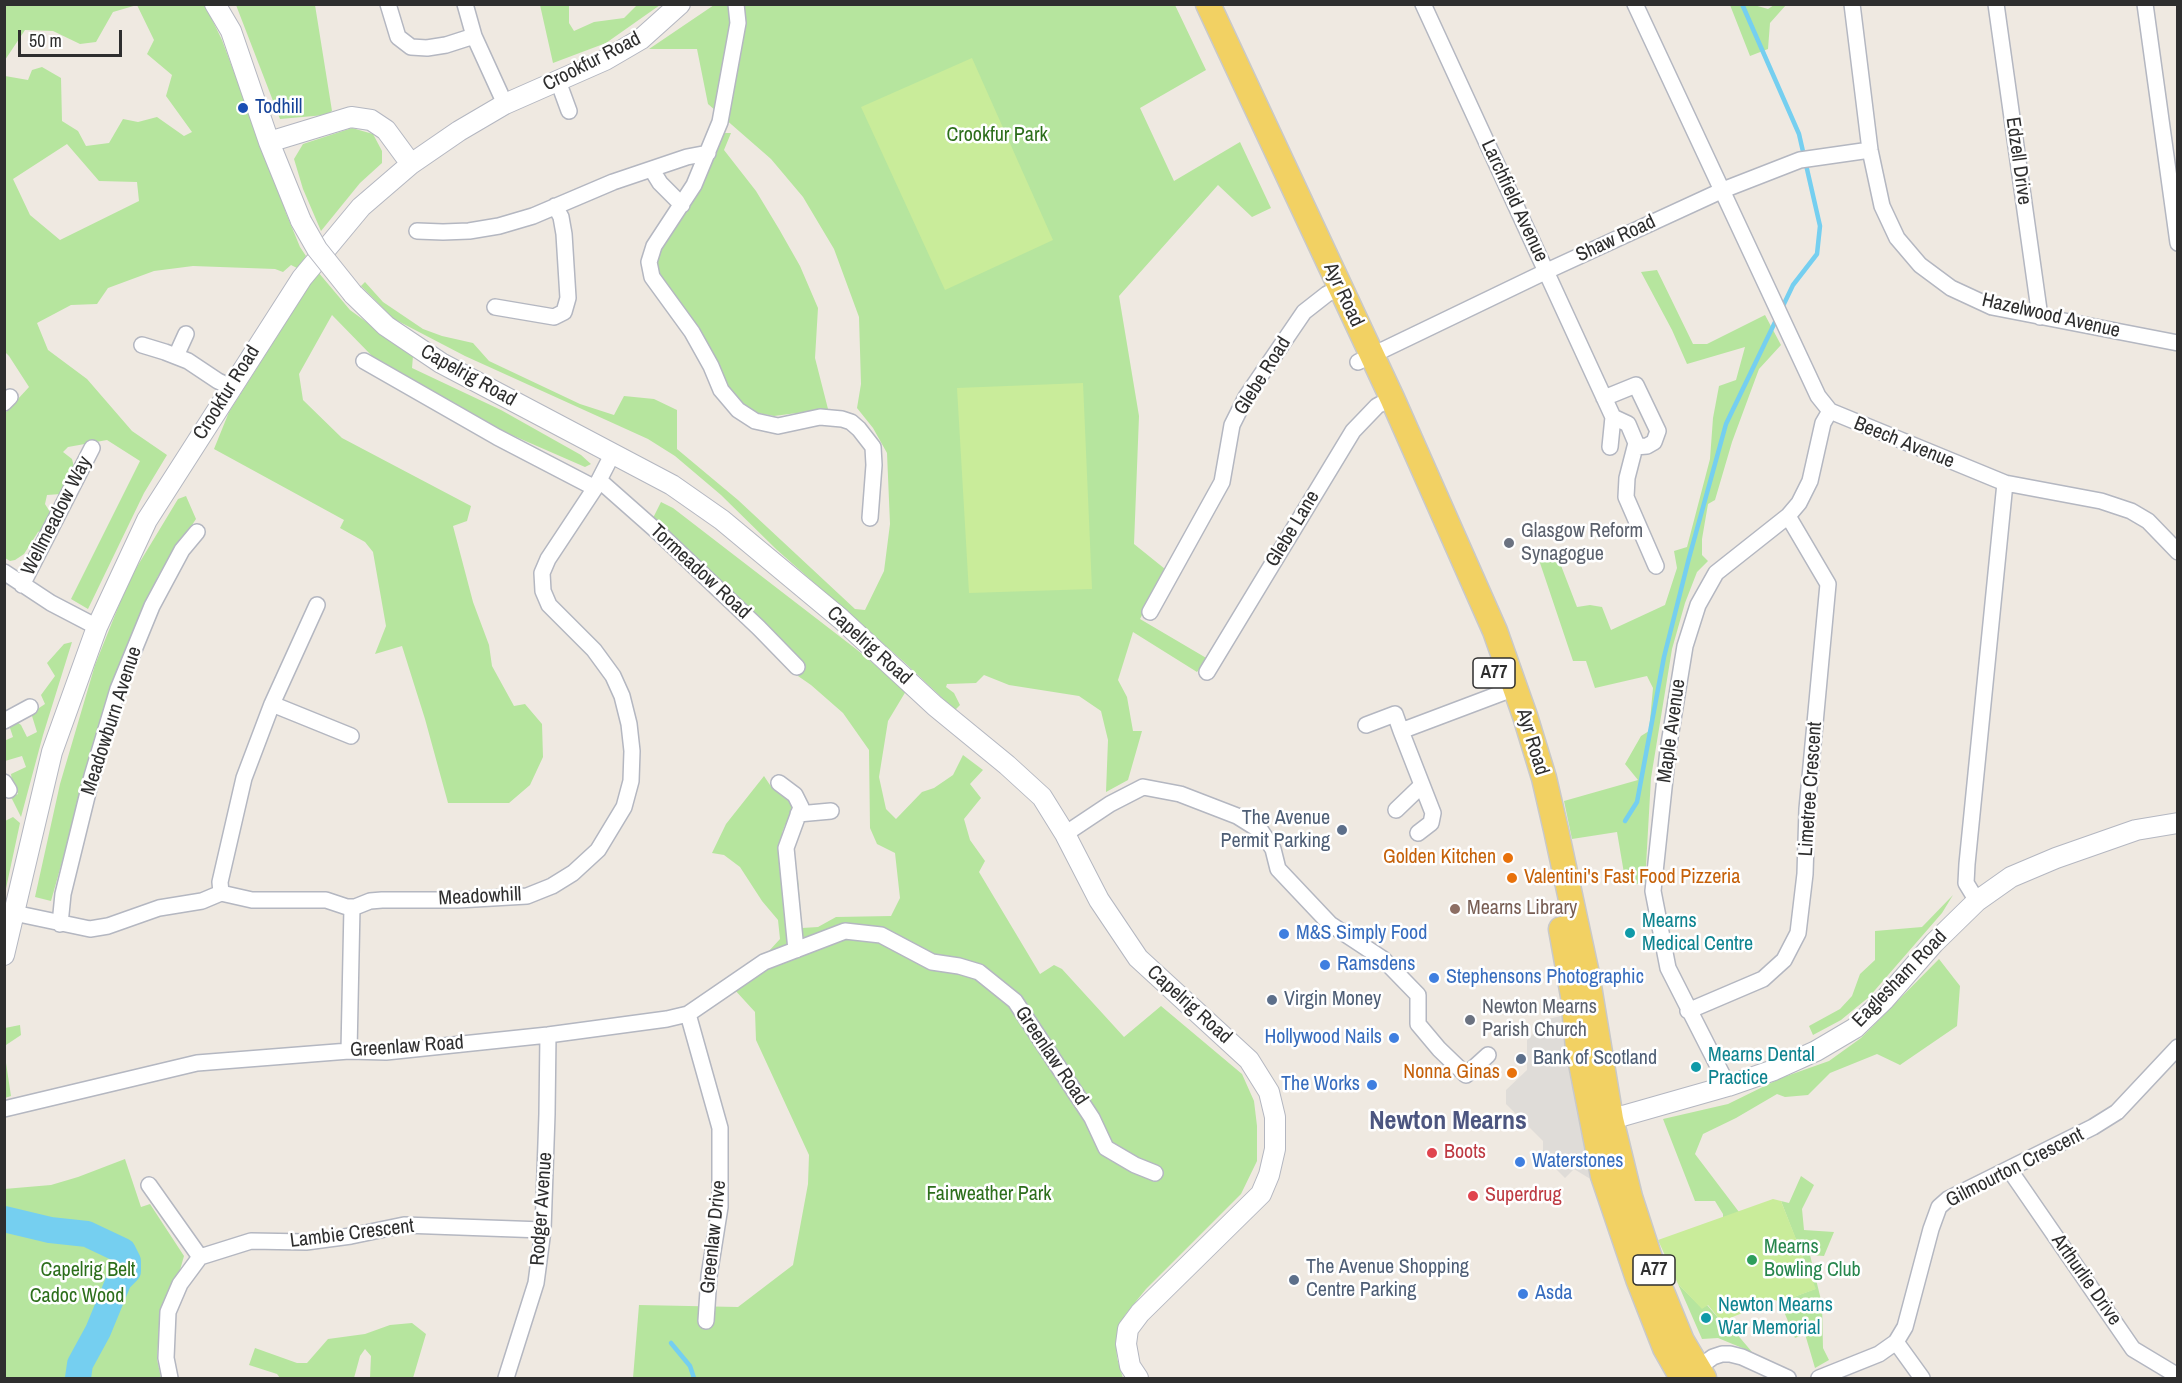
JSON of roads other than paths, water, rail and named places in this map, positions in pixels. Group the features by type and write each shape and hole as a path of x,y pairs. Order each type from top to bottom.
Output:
{"main road":[{"name":"Ayr Road","path":"1190,4 1334,291"},
{"name":"Ayr Road","path":"1208,4 1385,402 1415,481 1508,690 1544,778 1587,974 1602,1122 1693,1376"}],"street":[{"name":"Capelrig Road","path":"215,4 231,31 269,142 301,221 323,257 353,294 386,326 441,363 672,485 722,520 841,619 934,706 1007,765 1042,797 1065,834 1099,900 1138,958 1249,1060 1269,1092 1275,1117 1275,1149 1269,1174 1261,1194 1140,1313 1128,1329 1126,1344 1130,1366 1138,1378"},
{"path":"388,4 399,37 411,47 428,48 446,45 474,36"},
{"path":"465,4 474,36 505,104"},
{"name":"Crookfur Road","path":"4,955 52,752 97,627 147,520 291,293 361,207 411,164 459,130 505,104 605,60 641,39 680,4"},
{"path":"736,4 738,23 720,122 694,185 654,246 649,262 652,278 692,332 721,390 738,410 755,420 778,426 820,417 842,419 859,429 873,447 870,518"},
{"name":"Larchfield Avenue","path":"1423,4 1613,417"},
{"name":"Beech Avenue","path":"1635,4 1818,396 1830,411 2005,483 2101,501 2131,510 2148,521 2178,552"},
{"name":"Hazelwood Avenue","path":"1852,4 1870,150 1882,206 1897,238 1920,265 1951,288 1992,307 2178,343"},
{"name":"Edzell Drive","path":"1996,4 2040,317"},
{"path":"2145,4 2178,243"},
{"path":"558,81 569,111"},
{"path":"269,142 351,117 371,120 386,130 411,164"},
{"name":"Shaw Road","path":"1365,359 1547,271 1723,190 1800,160 1870,150"},
{"path":"417,231 469,231 499,226 533,216 613,182 701,153 708,153"},
{"path":"652,170 660,183 682,206"},
{"path":"495,307 554,317 564,312 568,298 564,234 561,217 555,206"},
{"name":"Glebe Road","path":"1150,612 1222,482 1233,425 1246,397 1304,312 1334,291"},
{"path":"176,356 186,334"},
{"path":"142,345 176,356 231,387"},
{"name":"Tormeadow Road","path":"364,361 497,437 597,484 659,533 797,667"},
{"path":"1605,398 1636,385 1658,431 1654,442 1647,446 1635,447"},
{"name":"Glebe Lane","path":"1207,672 1353,430 1385,402"},
{"name":"Maple Avenue","path":"1728,1086 1668,968 1653,891 1668,750 1685,646 1698,605 1716,573 1788,516 1799,503 1810,481 1823,423 1830,411"},
{"path":"1610,447 1613,417 1628,424 1636,443 1626,497 1656,566"},
{"name":"Wellmeadow Way","path":"22,585 92,448"},
{"name":"Meadowhill","path":"221,893 252,900 326,900 352,907 382,900 458,900 527,896 552,886 573,873 598,850 624,807 632,781 629,724 622,696 613,676 594,650 549,605 543,591 542,573 548,559 597,484 613,453"},
{"path":"1977,901 1966,884 1967,864 2005,483"},
{"name":"Limetree Crescent","path":"1688,1011 1763,979 1784,960 1798,933 1828,584 1788,516"},
{"name":"Meadowburn Avenue","path":"60,924 63,894 92,776 118,689 152,606 182,550 197,532"},
{"name":"Wellmeadow Way","path":"4,572 51,603 97,627"},
{"path":"14,913 90,929 108,926 159,908 202,901 221,893 220,882 244,778 272,704 316,605"},
{"path":"1401,731 1508,690"},
{"path":"272,704 351,736"},
{"path":"4,721 30,707"},
{"path":"1366,725 1395,714 1433,813 1431,823 1418,833"},
{"path":"779,783 795,795 801,807 786,848 796,950"},
{"path":"1396,810 1422,785"},
{"path":"1065,834 1110,804 1143,787 1180,794 1237,816 1261,831 1273,849 1278,870 1330,924 1383,959 1418,995 1418,1024 1439,1049 1466,1075 1488,1055"},
{"path":"798,814 831,811"},
{"name":"Eaglesham Road","path":"1602,1122 1728,1086 1774,1070 1816,1051 1855,1028 1885,999 1934,943 1977,901 2011,877 2056,858 2136,830 2178,823"},
{"path":"349,1052 352,907"},
{"name":"Greenlaw Road","path":"4,1108 197,1063 349,1052 386,1052 548,1035 668,1019 688,1014 764,962 845,931 881,935 932,962 960,966 979,972 1015,1001 1092,1118 1106,1148 1155,1173"},
{"name":"Greenlaw Drive","path":"688,1014 720,1128 720,1207 709,1276 706,1321"},
{"name":"Rodger Avenue","path":"506,1378 536,1283 543,1230 548,1114 548,1035"},
{"name":"Gilmourton Crescent","path":"1896,1342 1905,1327 1939,1207 1948,1199 2094,1127 2117,1112 2178,1047"},
{"name":"Arthurlie Drive","path":"2009,1169 2133,1349 2178,1376"},
{"path":"149,1185 200,1257 180,1284 168,1312 166,1358 170,1378"},
{"name":"Lambie Crescent","path":"200,1257 251,1241 306,1242 404,1225 513,1227 543,1230"},
{"path":"1820,1378 1879,1354 1896,1342 1922,1378"},
{"path":"1693,1376 1713,1357 1730,1354 1742,1357 1788,1378"}],"waterway":[{"path":"1742,4 1799,134 1820,226 1817,254 1793,285 1782,308"},
{"path":"1625,821 1637,802 1664,657 1726,424 1777,318"},
{"path":"4,1219 50,1230 87,1234 123,1251 128,1261 128,1271 119,1280 98,1331 80,1364 78,1378"},
{"path":"671,1343 690,1366 694,1378"}],"place":[{"name":"Todhill","path":"243,108"},
{"name":"Glasgow Reform Synagogue","path":"1509,543"},
{"name":"The Avenue Permit Parking","path":"1342,830"},
{"name":"Golden Kitchen","path":"1508,858"},
{"name":"Valentini's Fast Food Pizzeria","path":"1512,878"},
{"name":"Mearns Library","path":"1455,909"},
{"name":"Mearns Medical Centre","path":"1630,933"},
{"name":"M&S Simply Food","path":"1284,934"},
{"name":"Ramsdens","path":"1325,965"},
{"name":"Stephensons Photographic","path":"1434,978"},
{"name":"Virgin Money","path":"1272,1000"},
{"name":"Newton Mearns Parish Church","path":"1470,1020"},
{"name":"Hollywood Nails","path":"1394,1038"},
{"name":"Bank of Scotland","path":"1521,1059"},
{"name":"Mearns Dental Practice","path":"1696,1067"},
{"name":"Nonna Ginas","path":"1512,1073"},
{"name":"The Works","path":"1372,1085"},
{"name":"Boots","path":"1432,1153"},
{"name":"Waterstones","path":"1520,1162"},
{"name":"Superdrug","path":"1473,1196"},
{"name":"Mearns Bowling Club","path":"1752,1260"},
{"name":"The Avenue Shopping Centre Parking","path":"1294,1280"},
{"name":"Asda","path":"1523,1294"},
{"name":"Newton Mearns War Memorial","path":"1706,1318"}],"district":[{"name":"Newton Mearns","path":"1448,1122"}],"park label":[{"name":"Crookfur Park","path":"997,136"},
{"name":"Fairweather Park","path":"989,1195"},
{"name":"Capelrig Belt","path":"88,1271"},
{"name":"Cadoc Wood","path":"77,1297"}]}
